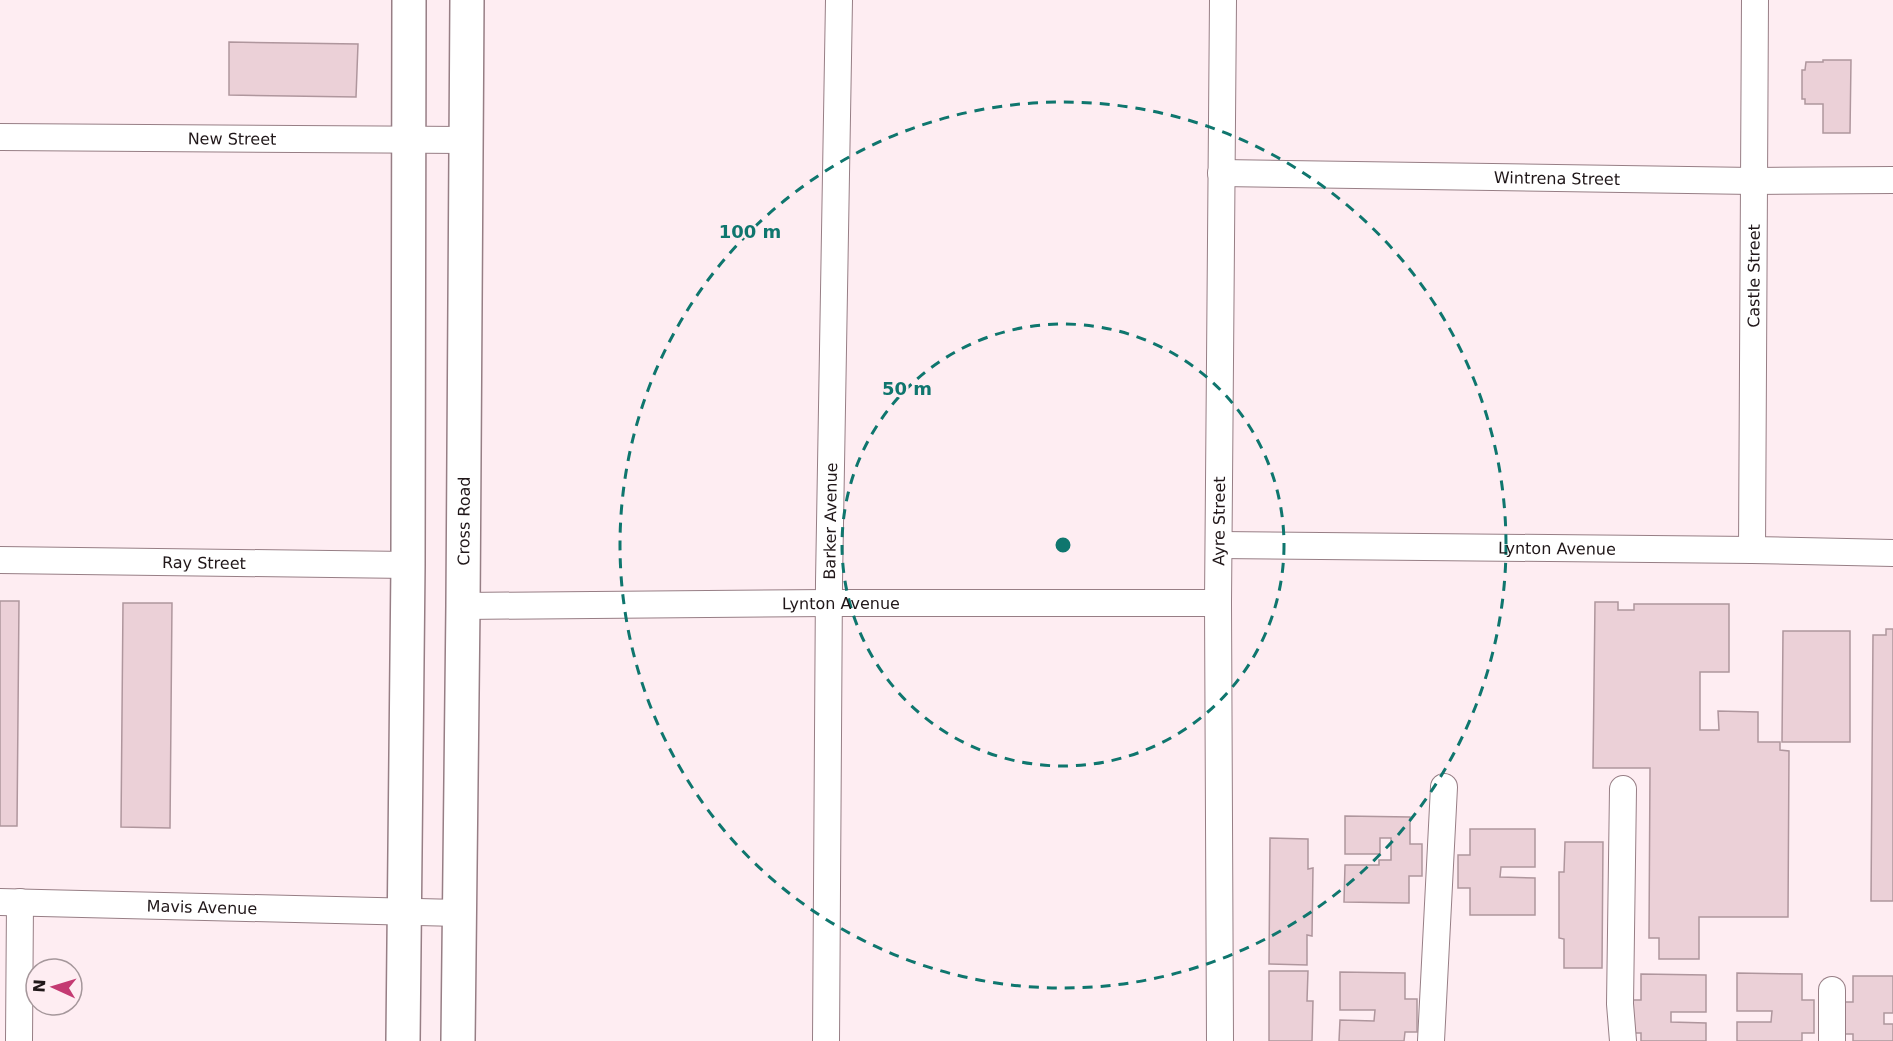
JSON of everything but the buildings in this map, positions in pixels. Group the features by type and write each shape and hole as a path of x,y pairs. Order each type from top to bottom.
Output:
{"highway":[{"path":"403,1041 410,0"},
{"name":"Cross Road","path":"458,1041 467,0"}],"street":[{"name":"Barker Avenue","path":"826,1041 829,603 839,0"},
{"name":"Ayre Street","path":"1220,1041 1218,603 1223,0"},
{"name":"Castle Street","path":"1752,550 1755,0"},
{"name":"New Street","path":"0,137 466,140"},
{"name":"Wintrena Street","path":"1221,173 1753,181 1893,180"},
{"name":"Lynton Avenue","path":"1219,545 1752,550 1893,554"},
{"name":"Ray Street","path":"0,560 408,565"},
{"name":"Lynton Avenue","path":"463,606 1218,603"},
{"path":"1431,1041 1444,787"},
{"path":"1623,789 1620,1004 1623,1041"},
{"name":"Mavis Avenue","path":"10,902 459,913"},
{"path":"10,902 19,1041"},
{"path":"1832,990 1832,1041"}]}
